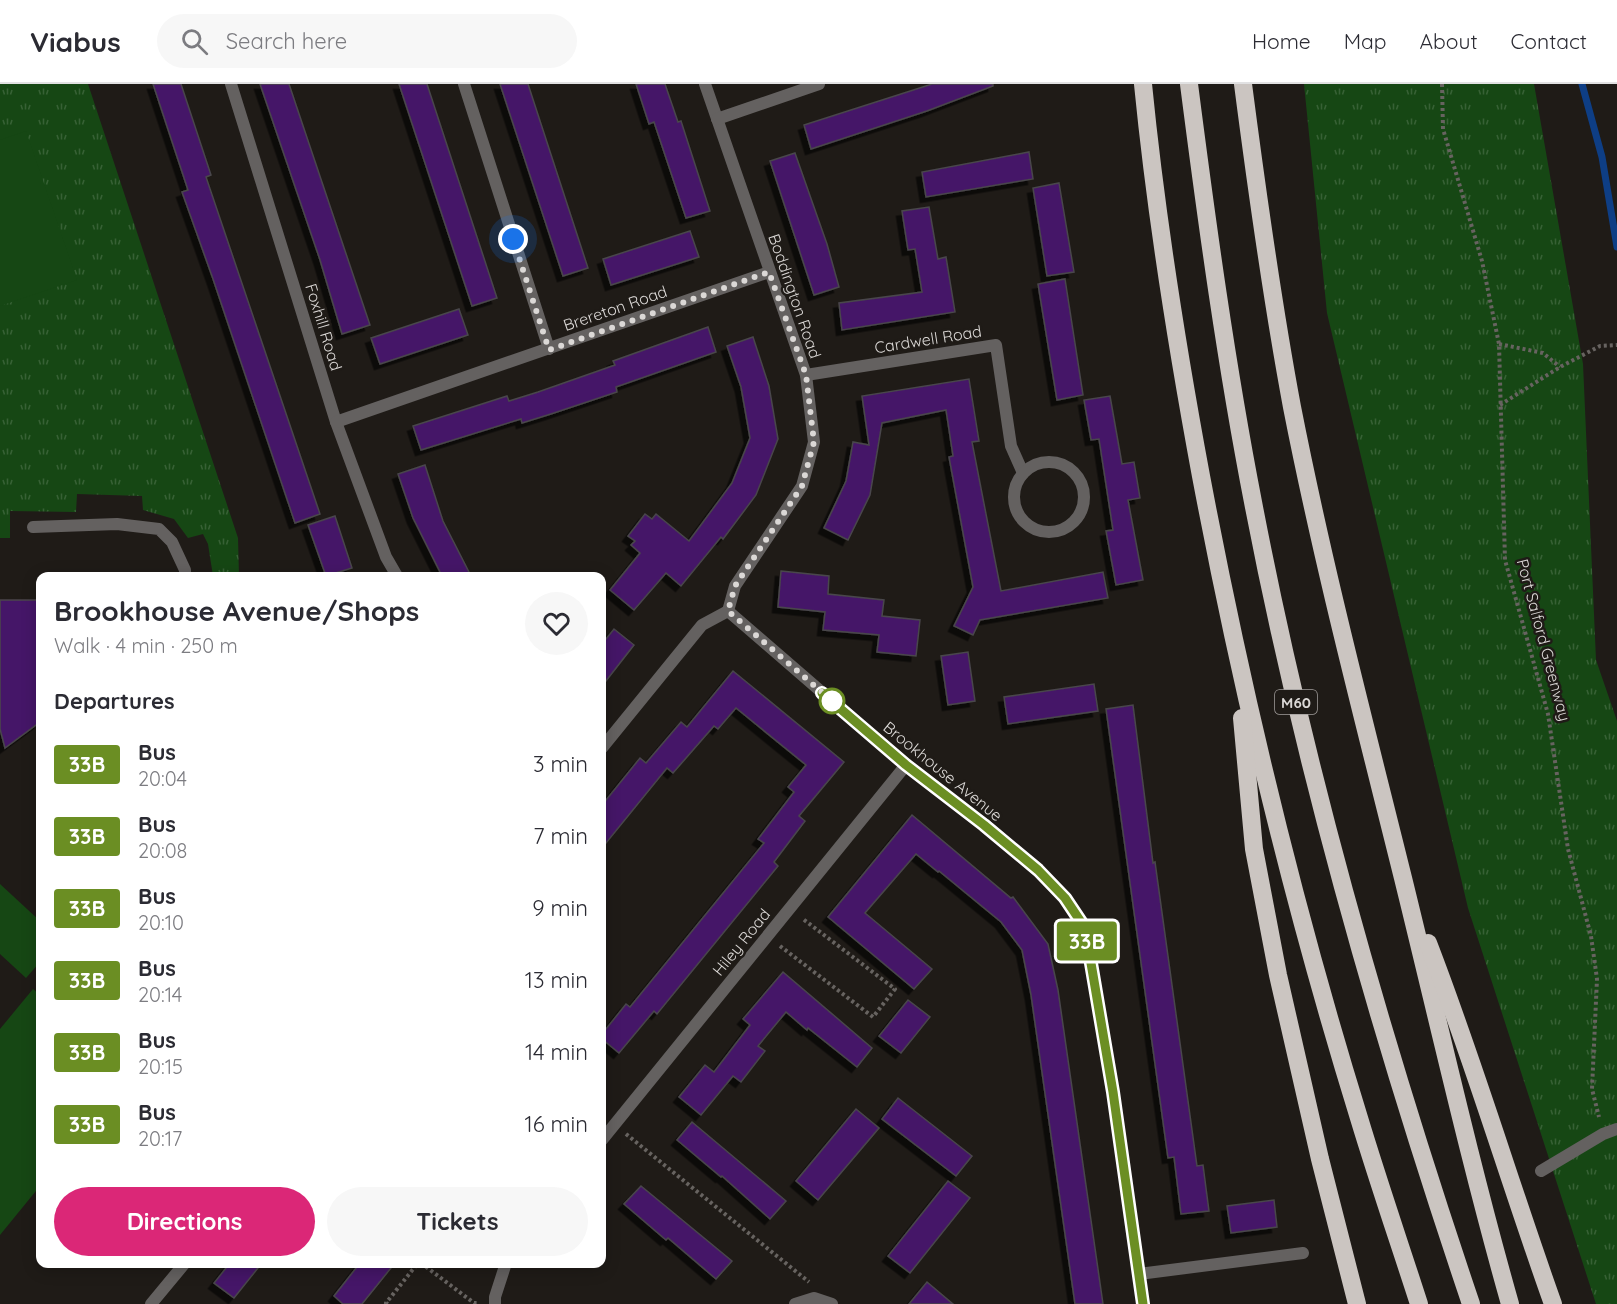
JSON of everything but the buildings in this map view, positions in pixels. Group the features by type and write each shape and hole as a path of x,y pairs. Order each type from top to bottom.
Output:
{"highway":[{"name":"M60","path":"1143,84 1173,313 1208,514 1260,759 1358,1117 1419,1304"},
{"name":"M60","path":"1190,84 1218,303 1239,426 1258,527 1304,737 1361,956 1405,1104 1471,1304"},
{"path":"1243,84 1292,406 1330,585 1444,1052 1489,1231 1510,1304"},
{"path":"1238,655 1246,774 1254,849 1278,975 1320,1159 1357,1304"},
{"path":"1404,882 1455,1014 1524,1224 1553,1304"}],"street":[{"name":"Foxhill Road","path":"231,84 336,422 386,557 395,572"},
{"path":"464,84 549,350"},
{"name":"Boddington Road","path":"705,84 806,375 814,442 802,486 735,586 728,611"},
{"path":"717,119 819,84"},
{"name":"Brereton Road","path":"336,422 769,272"},
{"name":"Cardwell Road","path":"806,375 996,345 1011,446 1023,473"},
{"path":"1042,462 1064,465 1073,471 1080,480 1084,502 1073,522 1063,529 1051,532 1039,530 1020,517 1015,506 1014,494 1016,483 1023,473 1042,462"},
{"path":"33,527 117,524 159,529 172,542 185,572"},
{"path":"606,743 702,625 728,611"},
{"name":"Brookhouse Avenue","path":"728,611 906,765 1038,870 1065,898 1085,928 1110,1071 1143,1304"},
{"name":"Hiley Road","path":"606,1135 906,765"},
{"path":"1541,1172 1603,1134 1617,1129"},
{"path":"1139,1274 1303,1253"},
{"path":"151,1304 181,1268"},
{"path":"495,1303 505,1268"},
{"path":"795,1304 814,1298 832,1304"}],"path":[{"name":"Port Salford Greenway","path":"1442,84 1443,129 1482,261 1499,344 1505,560 1548,714 1568,849 1591,936 1597,979 1592,1089 1603,1134"},
{"path":"1499,344 1542,353 1560,367"},
{"path":"1500,405 1560,367 1600,346 1617,345"},
{"path":"768,936 873,1017 895,989 790,908"},
{"path":"614,1125 814,1287"},
{"path":"388,1304 386,1303 416,1268"},
{"path":"427,1268 474,1303 495,1303"}],"green space":[{"path":"0,84 88,84 238,538 239,572 212,572 208,544 203,534 188,538 174,519 143,510 142,496 77,494 76,512 10,511 10,538 0,538"},
{"path":"1304,84 1534,84 1583,364 1596,660 1617,721 1617,1304 1596,1304 1468,908 1327,313"},
{"path":"26,131 77,280 0,306 0,140"},
{"path":"0,884 36,917 36,967 26,978 0,954"},
{"path":"33,989 36,992 36,1191 0,1235 0,1029"}],"waterway":[{"path":"1582,84 1602,157 1617,247"}],"bus line":[{"name":"33B","path":"822,693 906,765 1038,870 1065,898 1085,928 1113,1092 1143,1304"}],"route":[{"path":"513,239 549,350 769,272 806,375 814,442 802,486 735,586 728,611 839,707 832,701"}]}
